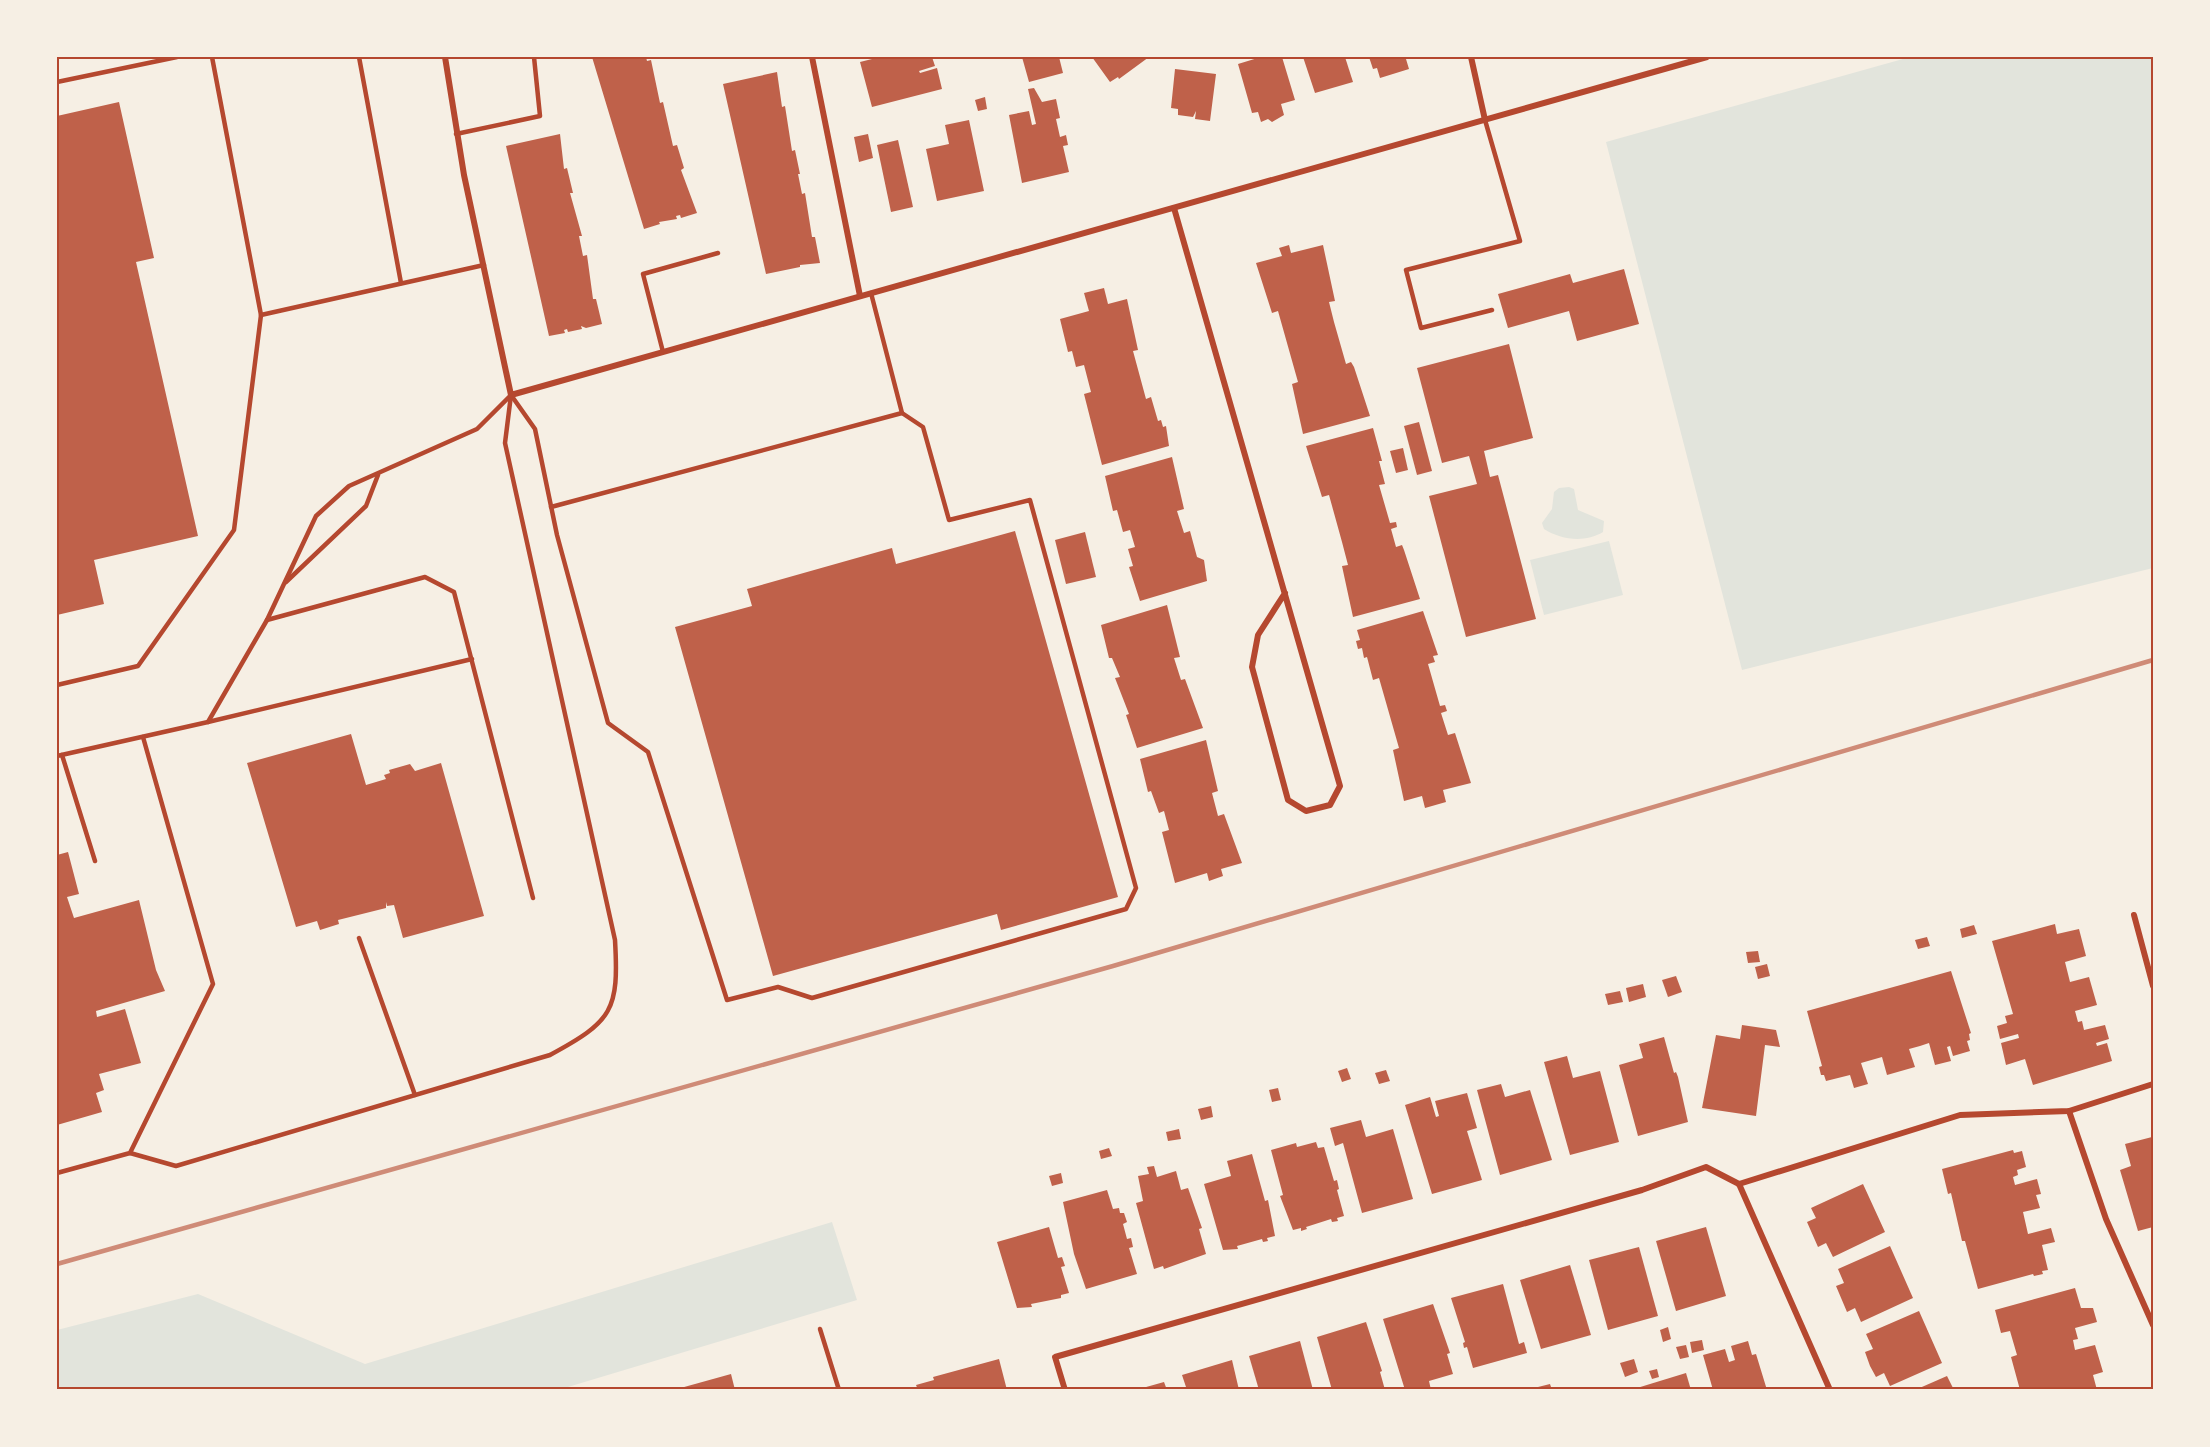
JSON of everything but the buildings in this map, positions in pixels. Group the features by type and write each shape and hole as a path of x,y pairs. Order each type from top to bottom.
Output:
{"street":[{"path":"445,57 456,134 511,395 1707,57"},
{"path":"812,57 860,296"},
{"path":"1471,57 1485,120"},
{"path":"1174,208 1286,593 1340,786 1330,804 1306,811 1287,800 1252,667 1258,635 1286,593"},
{"path":"2134,915 2153,986"},
{"path":"1739,1184 1960,1114 2069,1111 2153,1084"},
{"path":"2069,1111 2106,1219 2153,1325"},
{"path":"1065,1390 1055,1358 1642,1190 1706,1167 1739,1184 1830,1390"}],"lane":[{"path":"57,82 177,57"},
{"path":"57,685 138,666 234,530 261,315 212,57"},
{"path":"359,57 401,284"},
{"path":"456,134 540,116 534,57"},
{"path":"1485,120 1520,241 1406,270 1420,327 1492,310"},
{"path":"663,352 642,274 718,254"},
{"path":"261,315 484,265"},
{"path":"511,395 535,429 551,507 608,723 648,752 727,1000 778,987 812,998 1126,909 1136,888 1030,500 949,520 922,427 902,413 871,293"},
{"path":"208,722 267,620 316,516 349,486 477,429 511,395"},
{"path":"57,1173 130,1154 177,1166 550,1055 583,1038 611,1009 617,983 615,940 505,443 511,395"},
{"path":"551,507 902,413"},
{"path":"284,584 366,506 378,475"},
{"path":"267,620 425,577 454,592 533,898"},
{"path":"95,861 59,756 472,659"},
{"path":"130,1154 213,984 143,737"},
{"path":"359,938 415,1095"},
{"path":"820,1329 838,1390"}],"shaded area":[{"path":"1910,57 2153,57 2153,568 1742,670 1606,142"},
{"path":"1559,488 1574,489 1578,510 1604,521 1603,532 1589,538 1573,539 1558,536 1544,529 1542,523 1552,509 1554,492"},
{"path":"1609,541 1623,595 1544,615 1530,560"},
{"path":"832,1222 857,1300 558,1390 57,1390 57,1330 198,1294 365,1364"}],"railway":[{"path":"57,1264 1113,966 2153,660"}]}
